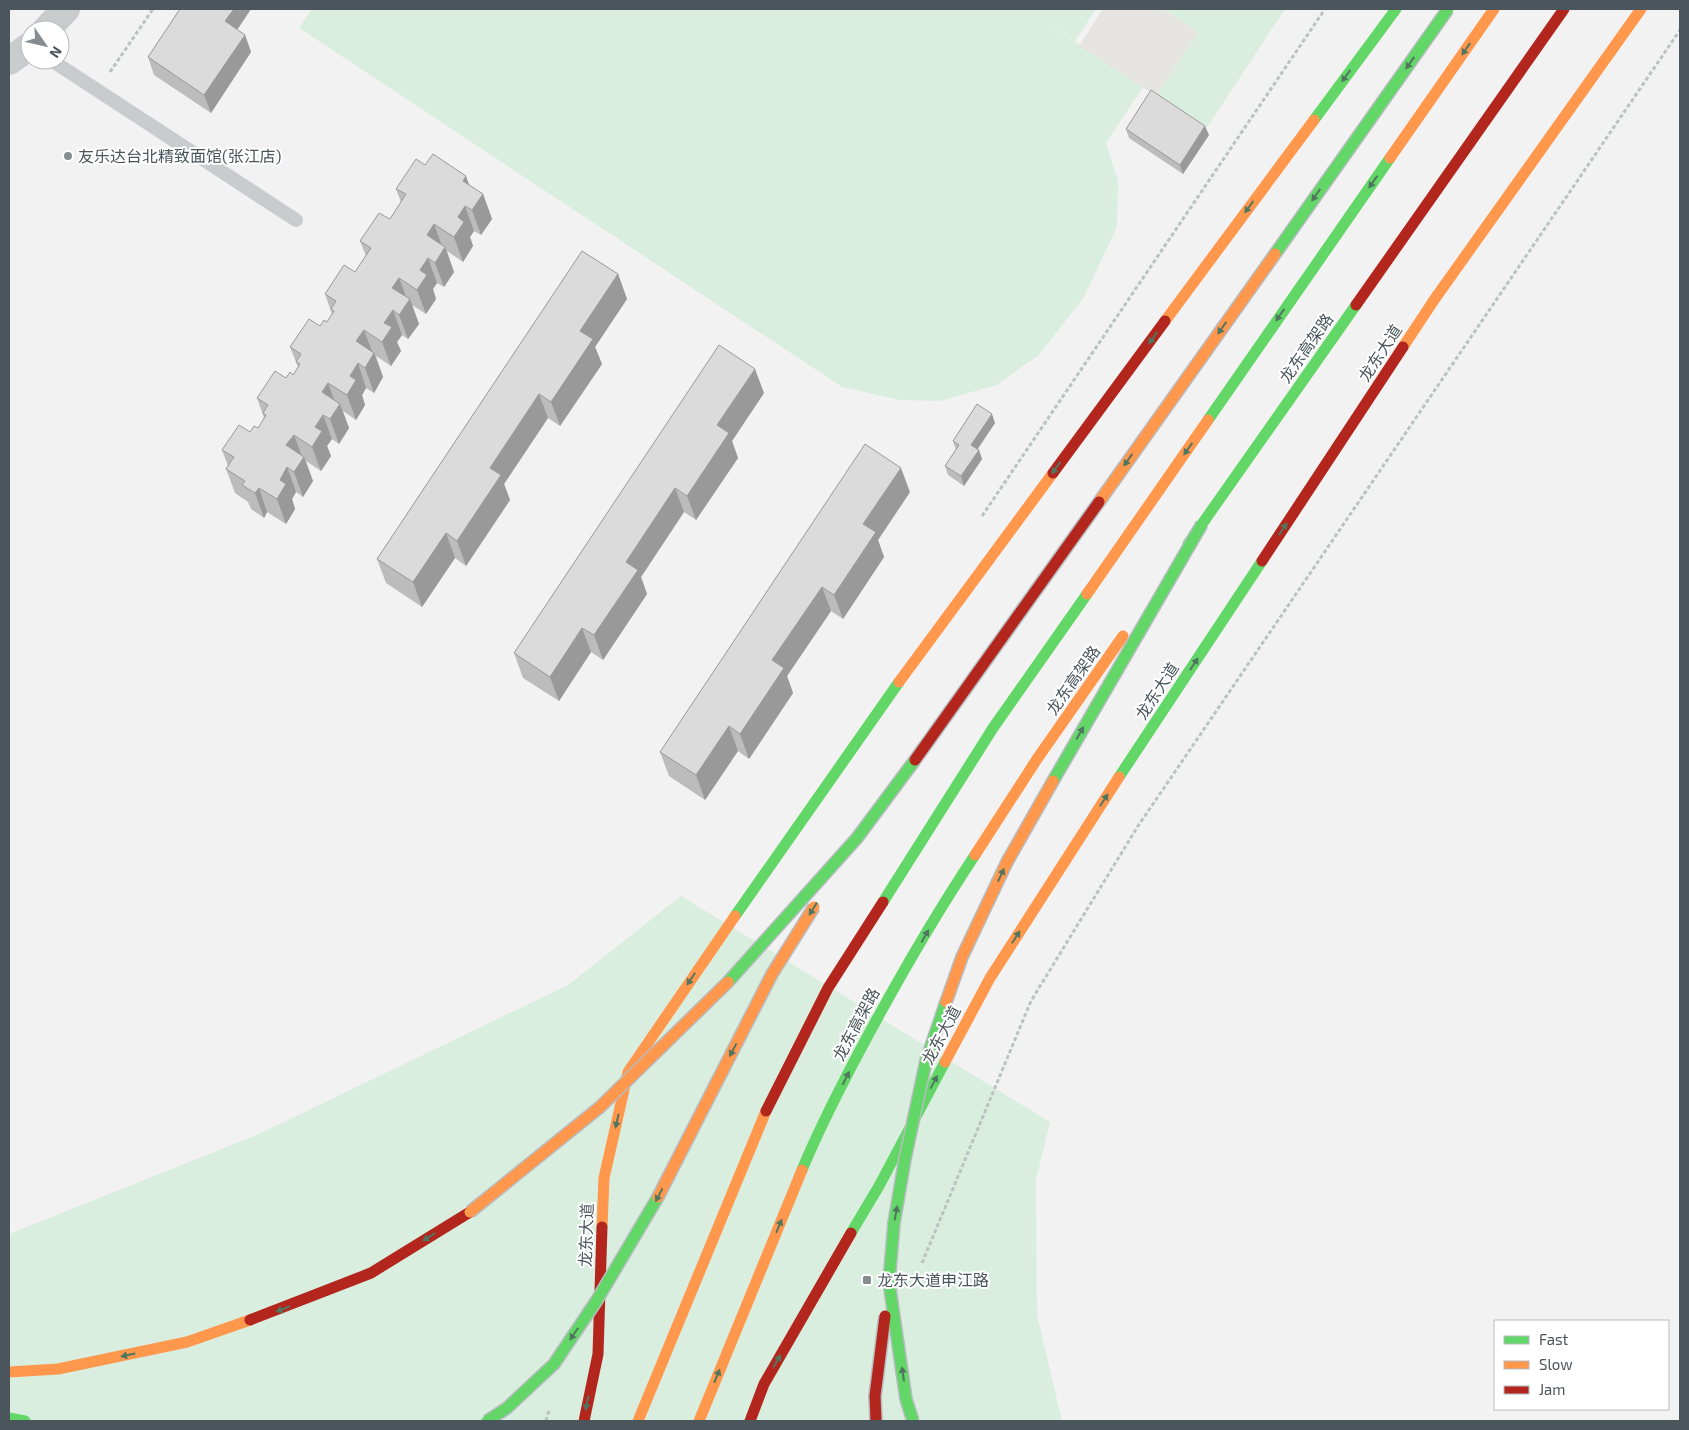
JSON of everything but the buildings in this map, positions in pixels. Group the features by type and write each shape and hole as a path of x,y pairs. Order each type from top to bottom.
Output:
{"main road":[{"name":"龙东大道","path":"584,1421 598,1354 604,1178 628,1072 718,938 905,674 1396,9"},
{"path":"487,1421 507,1408 554,1364 597,1300 657,1199 772,974 857,838 954,707 1448,9"},
{"path":"638,1421 766,1109 828,988 993,728 1494,9"},
{"name":"龙东高架路","path":"699,1421 818,1132 877,1018 949,894 1032,767 1564,9"},
{"name":"龙东大道","path":"750,1421 764,1384 878,1186 990,978 1107,795 1434,300 1641,9"},
{"path":"876,1421 875,1396 894,1223 905,1159 924,1070 962,957 1007,862 1202,524"},
{"path":"9,1372 58,1369 187,1342 258,1318 371,1273 470,1212 600,1107 717,994 857,838"},
{"path":"889,1282 906,1399 913,1421"},
{"path":"9,1418 25,1421"}],"street":[{"path":"56,20 66,9"},
{"path":"9,61 20,53"}],"lane":[{"path":"67,70 296,220"}],"path":[{"path":"98,90 153,9"},
{"path":"980,519 1325,9"},
{"path":"920,1268 1031,1002 1138,826 1680,30"}],"green space":[{"path":"312,9 1096,9 1075,41 1039,18 1143,87 1106,143 1118,181 1117,227 1084,297 1039,355 996,385 940,401 900,400 842,387 299,28"},
{"path":"1164,9 1285,9 1206,129 1156,96 1198,32"},
{"path":"681,896 1050,1122 1036,1180 1037,1315 1062,1421 9,1421 9,1234 259,1134 568,985"}],"sand":[{"path":"1103,9 1163,9 1198,32 1156,96 1079,46"}],"traffic: fast":[{"path":"1314,120 1396,9"},
{"path":"1275,254 1448,9"},
{"path":"1208,420 1390,158"},
{"path":"1188,544 1356,305"},
{"path":"1053,781 1202,524"},
{"path":"1119,777 1262,561"},
{"path":"883,902 993,728 1087,594"},
{"path":"735,916 899,682"},
{"path":"728,982 857,838 915,760"},
{"path":"802,1170 835,1098 885,1005 928,929 975,855"},
{"path":"913,1421 906,1399 889,1282 894,1223 905,1159 926,1061 946,1002"},
{"path":"851,1233 879,1186 945,1062"},
{"path":"487,1421 507,1408 554,1364 597,1300 658,1197"},
{"path":"9,1418 25,1421"}],"traffic: slow":[{"path":"1390,158 1494,9"},
{"path":"1403,347 1434,300 1641,9"},
{"path":"1165,321 1314,120"},
{"path":"1099,502 1275,254"},
{"path":"1087,594 1208,420"},
{"path":"899,682 1053,473"},
{"path":"975,855 1037,759 1123,636"},
{"path":"945,1062 990,978 1119,777"},
{"path":"946,1002 962,957 1007,862 1053,781"},
{"path":"658,1197 772,974 814,907"},
{"path":"602,1227 604,1178 628,1072 735,916"},
{"path":"470,1212 600,1107 728,982"},
{"path":"638,1421 766,1111"},
{"path":"699,1421 802,1170"},
{"path":"9,1372 58,1369 187,1342 250,1320"}],"traffic: jam":[{"path":"1356,305 1564,9"},
{"path":"1053,473 1165,321"},
{"path":"1262,561 1403,347"},
{"path":"915,760 1099,502"},
{"path":"766,1111 828,988 883,902"},
{"path":"250,1320 371,1273 470,1212"},
{"path":"584,1421 598,1354 602,1227"},
{"path":"750,1421 764,1384 851,1233"},
{"path":"876,1421 875,1396 885,1316"}],"place":[{"name":"友乐达台北精致面馆(张江店)","path":"68,156"},
{"name":"龙东大道申江路","path":"867,1280"}]}
